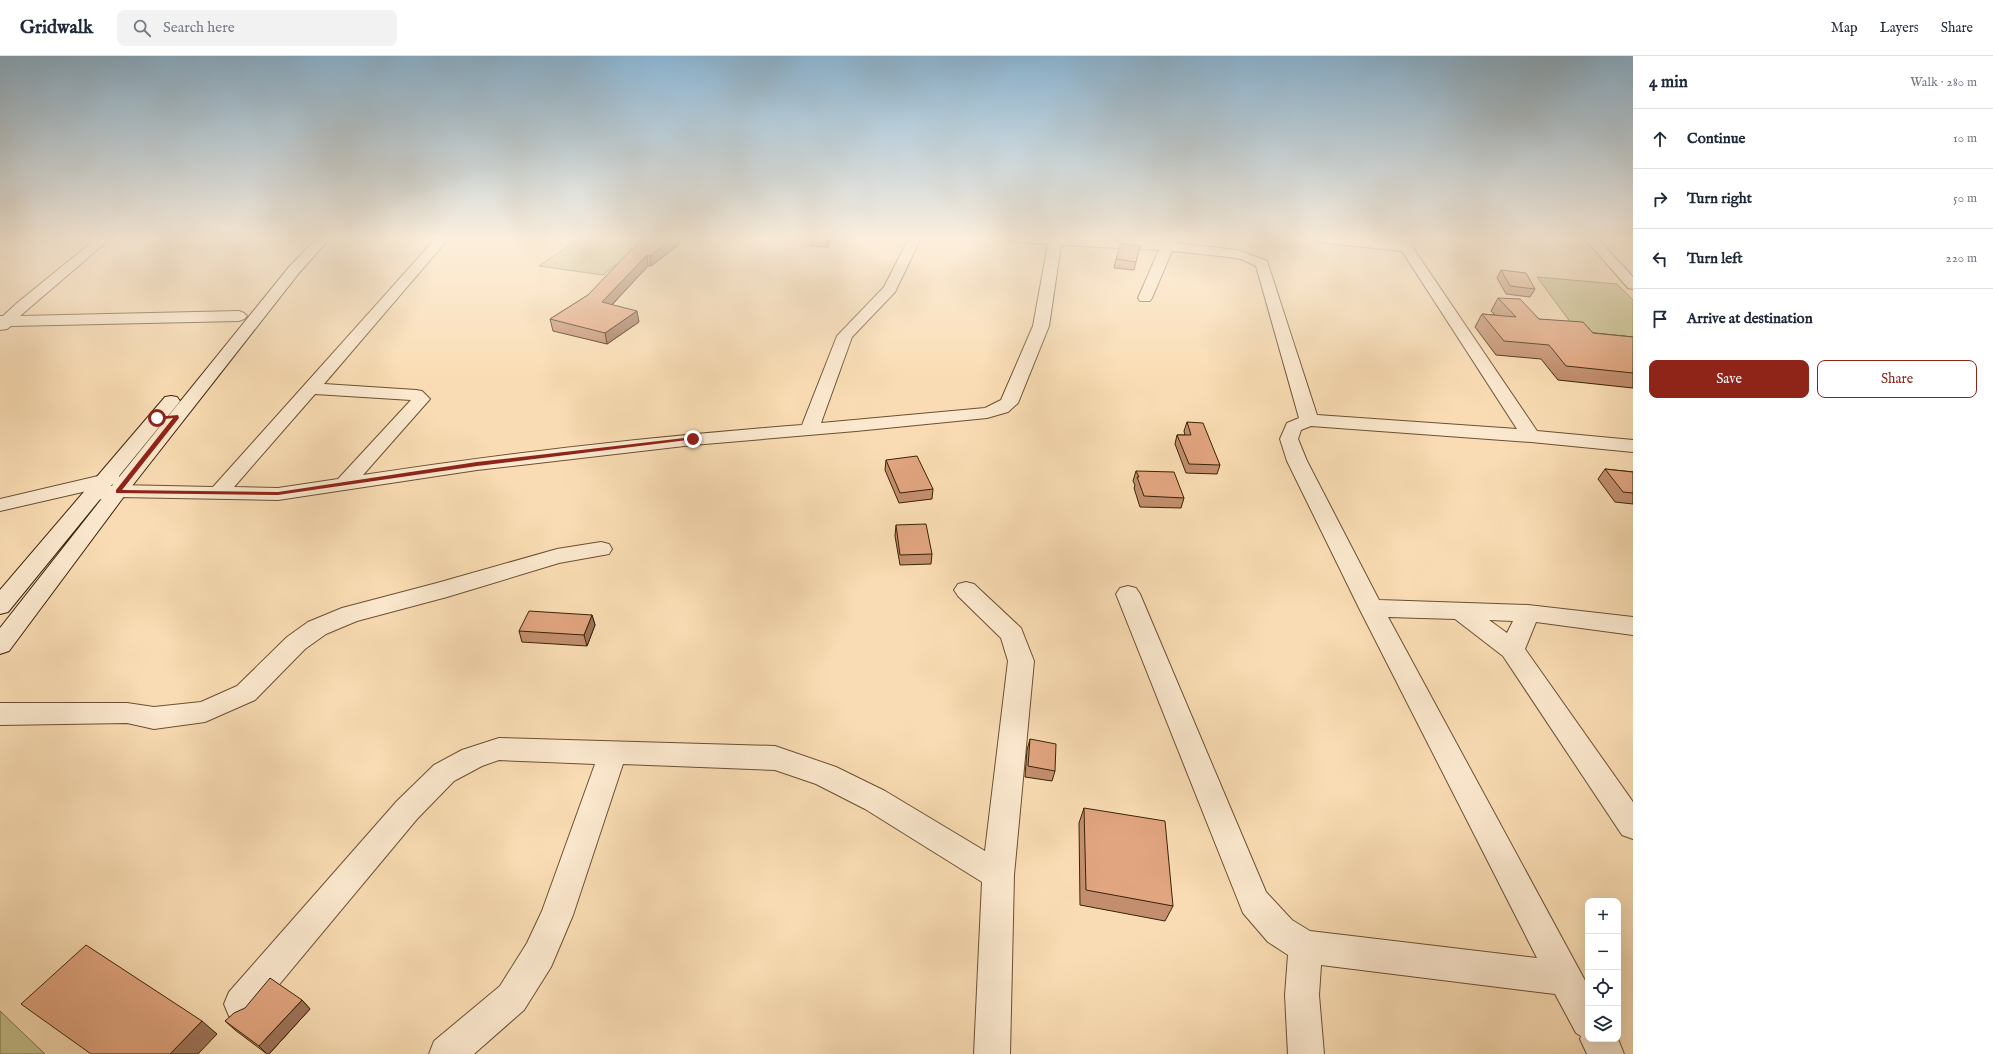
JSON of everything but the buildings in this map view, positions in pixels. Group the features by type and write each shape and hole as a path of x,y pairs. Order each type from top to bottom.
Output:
{"street":[{"path":"3,324 48,285"},
{"path":"0,645 112,486 157,418 265,285"},
{"path":"0,606 178,416 282,285"},
{"path":"218,493 401,285"},
{"path":"810,429 845,336 890,289 892,285"},
{"path":"0,505 112,486 218,493 278,494 477,464 693,439 987,413 1002,408 1010,403 1040,326 1052,285"},
{"path":"1146,298 1152,285"},
{"path":"1268,285 1309,420"},
{"path":"1432,285 1531,436"},
{"path":"3,324 239,316"},
{"path":"309,388 416,394 421,399 343,485"},
{"path":"157,418 178,416"},
{"path":"1585,1015 1371,608 1297,461 1289,439 1293,427 1309,420 1531,436 1633,446"},
{"path":"0,714 126,713 154,718 205,712 246,693 296,643 317,628 350,614 557,556 601,549"},
{"path":"966,590 1012,634 1021,662 998,875 992,1054"},
{"path":"1128,594 1254,902 1280,931 1305,947 1565,978"},
{"path":"1371,608 1528,613 1633,626"},
{"path":"1460,611 1512,650 1633,826"},
{"path":"1512,650 1528,613"},
{"path":"241,1004 407,810 444,773 472,758 499,749 775,758 826,775 875,800 998,875"},
{"path":"447,1054 512,998 539,955 557,915 613,752"},
{"path":"1305,947 1302,995 1306,1054"},
{"path":"1600,1042 1606,1054"}],"shaded area":[{"path":"1543,285 1618,285 1633,300 1633,337 1577,331"},
{"path":"0,1011 45,1054 0,1054"}],"route":[{"path":"157,418 178,416 118,492 278,494 477,464 693,439"}]}
